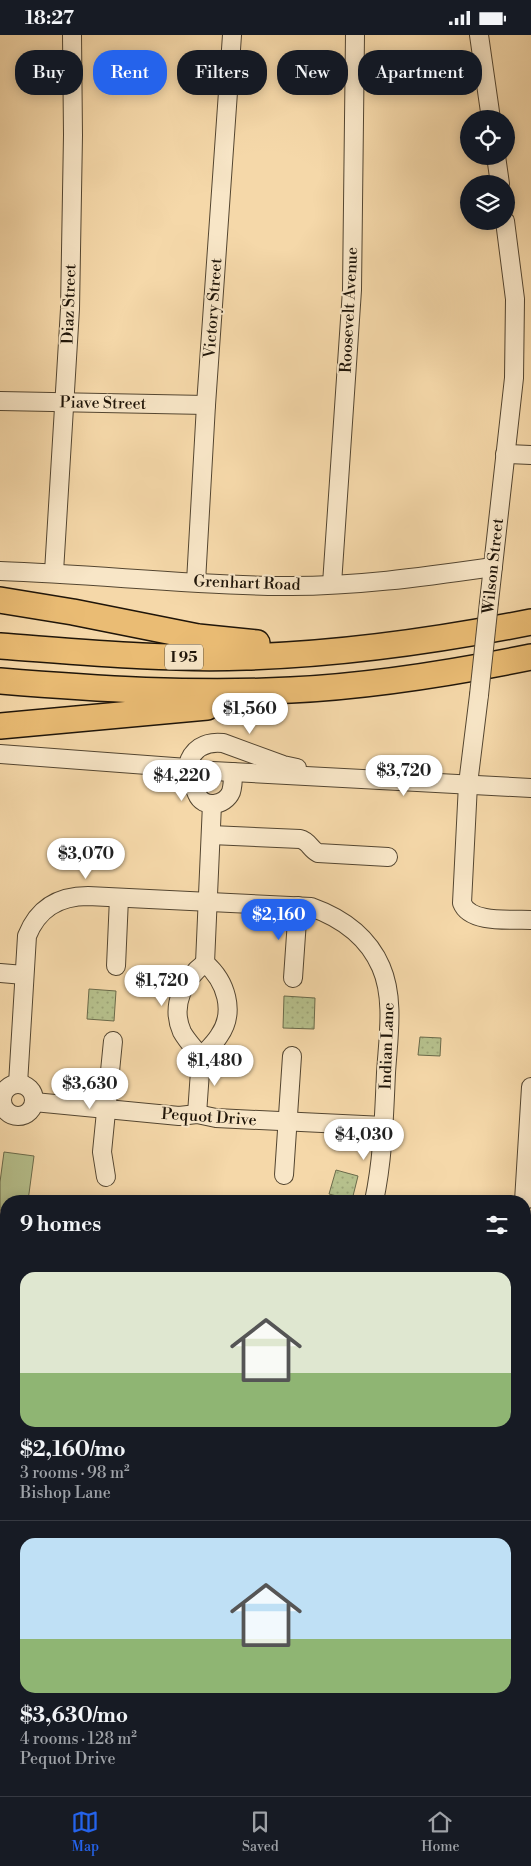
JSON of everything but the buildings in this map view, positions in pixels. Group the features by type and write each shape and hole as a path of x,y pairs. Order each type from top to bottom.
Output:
{"highway":[{"path":"0,600 73,612 198,637 243,642 367,649"},
{"name":"I 95","path":"0,646 120,655 203,657 285,655 367,649 441,639 531,622"},
{"name":"I 95","path":"0,681 126,690 226,692 335,687 417,678 531,657"},
{"path":"0,726 178,709 271,703 417,678"}],"street":[{"name":"Diaz Street","path":"54,572 70,309 73,135 72,35"},
{"name":"Victory Street","path":"196,582 206,405 232,35"},
{"name":"Roosevelt Avenue","path":"332,584 352,290 355,35"},
{"path":"479,35 490,110"},
{"name":"Wilson Street","path":"507,230 523,300 468,784 462,903 464,910 477,917 531,920"},
{"name":"Piave Street","path":"0,401 206,405"},
{"path":"505,454 531,455"},
{"name":"Grenhart Road","path":"0,571 54,572 282,586 406,579 493,567"},
{"path":"234,772 232,787 228,796 220,803 206,803 197,796 189,761 197,749 214,742 232,746 283,765 342,777"},
{"path":"0,754 234,772 531,788"},
{"path":"205,963 212,804"},
{"path":"211,835 300,839 305,840 318,853 388,857"},
{"name":"Indian Lane","path":"18,1084 26,936 35,920 47,907 74,896 311,907 329,914 351,928 370,947 377,958 389,995 383,1147 375,1195"},
{"path":"116,966 120,898"},
{"path":"293,977 298,906"},
{"path":"201,1057 183,1034 180,1027 178,1001 184,985 197,969 205,963"},
{"path":"197,1113 201,1057 219,1037 225,1025 227,1010 224,987 213,969 205,963"},
{"path":"0,973 24,975"},
{"path":"106,1177 102,1152 112,1041"},
{"path":"284,1175 292,1056"},
{"path":"18,1084 25,1085 30,1089 34,1095 34,1102 32,1108 27,1113 21,1116 13,1116 7,1112 1,1098 11,1086 18,1084"},
{"path":"524,1195 531,1087"},
{"name":"Pequot Drive","path":"34,1102 179,1116 197,1113 216,1118 384,1126"}],"green space":[{"path":"89,989 116,991 114,1021 87,1019"},
{"path":"284,996 315,998 314,1029 283,1028"},
{"path":"420,1037 441,1038 440,1056 418,1055"},
{"path":"4,1152 34,1156 29,1195 0,1195"},
{"path":"336,1170 358,1176 353,1195 329,1194"}]}
